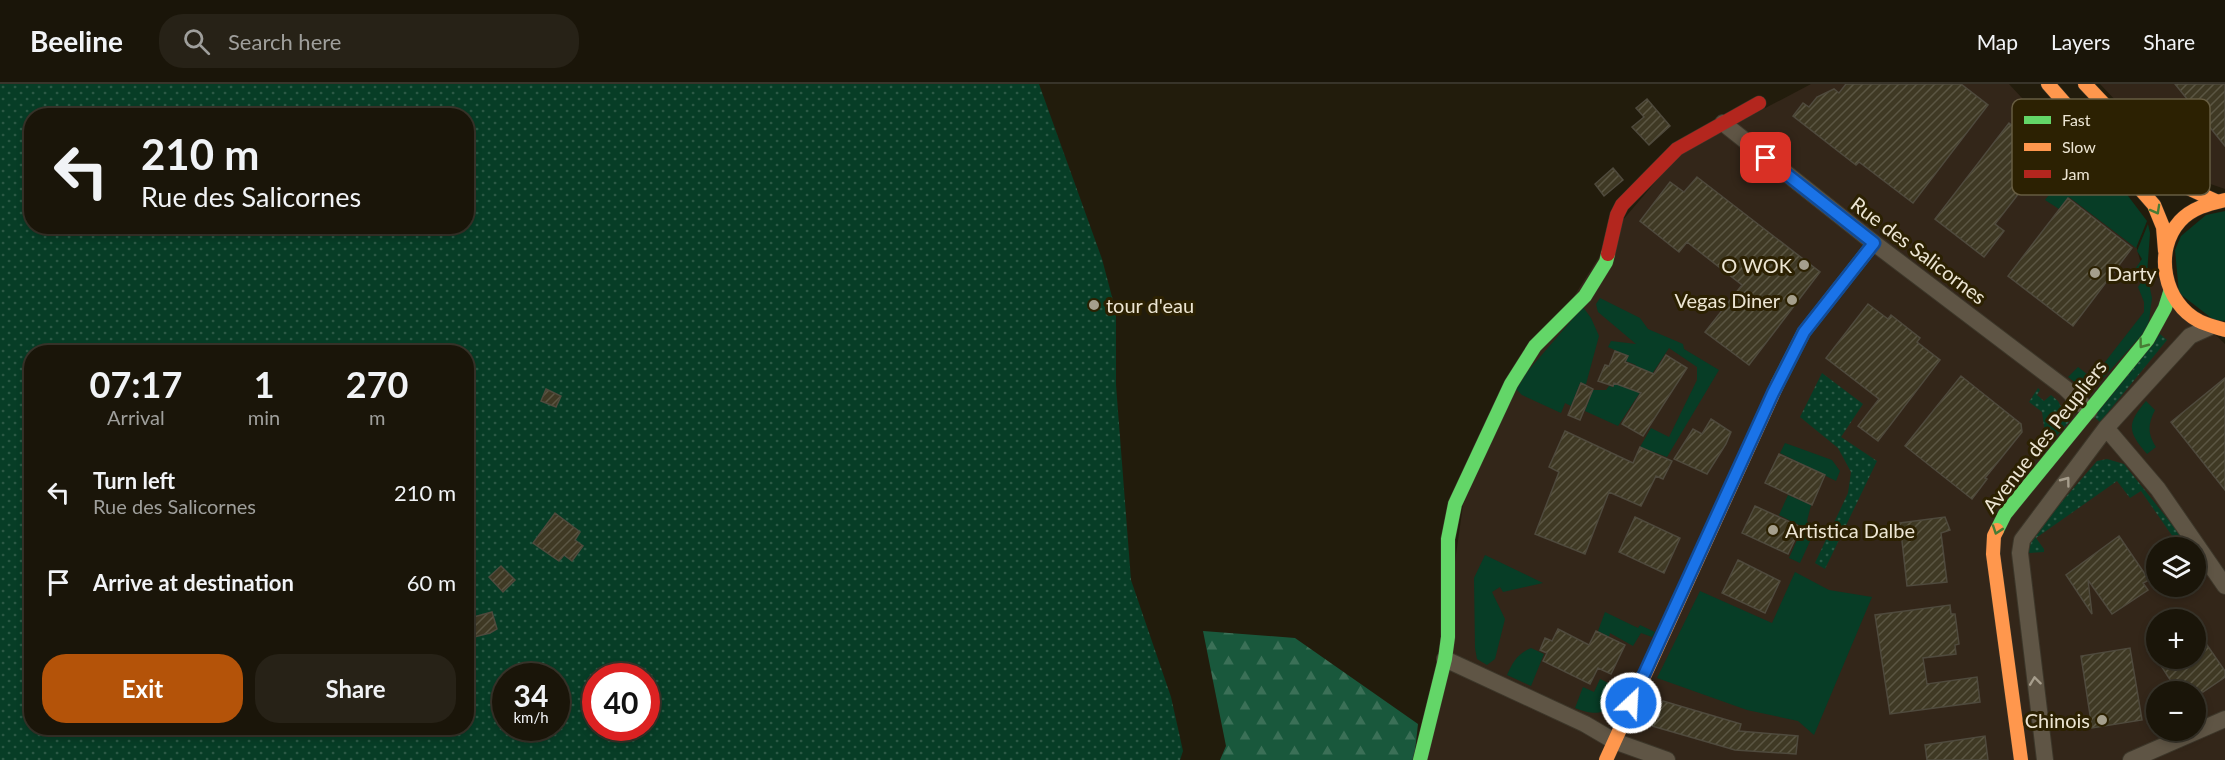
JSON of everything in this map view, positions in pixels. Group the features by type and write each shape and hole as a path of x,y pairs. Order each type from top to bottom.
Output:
{"street":[{"path":"2048,84 2061,99"},
{"path":"2085,84 2099,99"},
{"path":"1420,760 1448,637 1448,539 1455,504 1511,384 1535,346 1593,285 1606,262 1617,215 1622,204 1677,149 1759,103"},
{"name":"Rue des Salicornes","path":"1723,123 1874,243 2065,388 2089,411"},
{"path":"2145,195 2154,205 2163,226 2165,279 2170,292 2180,308 2193,319 2217,328"},
{"path":"2203,195 2220,200"},
{"path":"2165,251 2170,237 2183,219 2201,205 2220,200"},
{"path":"1606,760 1773,393 1804,332 1874,243"},
{"name":"Avenue des Peupliers","path":"2021,760 1993,554 1994,536 2005,514 2148,339 2170,292"},
{"path":"2045,760 2020,553 2022,540 2106,428 2190,336 2217,328"},
{"path":"2106,428 2158,489 2225,586"},
{"path":"1445,658 1585,724 1614,741 1667,760"},
{"path":"2131,760 2225,719"}],"shaded area":[{"path":"1811,84 2009,84 2023,99 2012,99 2012,195 2112,195 2127,211 2140,260 2225,344 2225,760 1427,760 1463,505 1515,389 1622,221 1680,153"},
{"path":"2100,84 2225,84 2225,189 2210,184 2210,99 2114,99"}],"green space":[{"path":"0,84 1039,84 1102,259 1116,312 1116,385 1131,580 1171,697 1183,751 1180,760 0,760"},
{"path":"2049,195 2127,195 2147,221 2136,248 2069,197 2059,209 2045,200"},
{"path":"2225,211 2225,321 2214,320 2179,293 2175,250 2181,236 2206,215"},
{"path":"2148,224 2150,233 2147,274 2152,298 2148,328 2095,387 2081,387 2068,377 2078,367 2087,374 2098,371 2144,312 2144,302 2138,287 2145,277 2135,269 2142,259 2137,251"},
{"path":"1600,298 1640,318 1648,329 1683,344 1684,349 1719,370 1667,457 1640,447 1651,428 1669,437 1697,380 1697,367 1669,348 1618,426 1585,411 1593,390 1606,390 1609,386 1613,387 1615,383 1627,388 1636,365 1626,361 1628,356 1608,347 1611,341 1636,344 1598,312 1596,304"},
{"path":"1583,307 1599,336 1586,384 1580,383 1571,406 1565,403 1561,413 1522,395 1516,389 1521,379"},
{"path":"2160,334 2167,340 2100,422 2093,416"},
{"path":"1822,373 1863,404 1841,437 1877,461 1825,569 1815,563 1848,493 1851,472 1838,448 1800,417"},
{"path":"2038,388 2040,390 2037,395 2044,401 2051,395 2058,401 2069,422 2053,440 2045,433 2042,412 2029,402"},
{"path":"2146,401 2155,410 2150,428 2156,447 2147,454 2136,439 2132,427 2135,416"},
{"path":"1785,443 1832,460 1840,471 1836,481 1780,453"},
{"path":"2107,459 2124,464 2182,537 2173,537 2141,491 2130,498 2117,481 2036,538 2044,552 2028,553 2033,535 2097,461"},
{"path":"1788,495 1811,505 1807,521 1816,528 1800,563 1789,558 1803,527 1779,515"},
{"path":"1485,555 1543,583 1503,592 1500,587 1492,592 1505,619 1495,659 1487,665 1477,659 1475,648 1474,578"},
{"path":"1795,572 1829,590 1872,597 1814,735 1798,721 1747,710 1657,678 1700,591 1772,623"},
{"path":"1605,612 1638,628 1640,625 1655,632 1652,637 1641,633 1633,646 1610,633 1609,637 1598,631"},
{"path":"1203,631 1295,638 1418,724 1414,760 1220,760 1226,746"},
{"path":"1531,648 1544,654 1531,686 1507,675 1516,659"},
{"path":"1600,679 1627,692 1609,708 1598,713 1575,708 1583,687 1594,692"}],"building":[{"path":"1846,84 1961,84 1988,105 1913,203 1859,162 1856,165 1793,116 1803,103 1809,107 1817,97 1834,89 1839,93"},
{"path":"2175,84 2225,84 2225,146 2210,127 2210,99 2187,99"},
{"path":"1647,99 1670,126 1649,145 1632,127 1644,117 1636,108"},
{"path":"2009,123 2012,125 2012,195 2018,195 1995,224 2004,231 1984,257 1935,219"},
{"path":"1613,168 1623,180 1604,196 1595,184"},
{"path":"1697,177 1820,272 1749,365 1705,332 1742,285 1687,242 1679,252 1640,221 1670,182 1684,192"},
{"path":"2068,198 2132,248 2073,326 2008,276"},
{"path":"1868,304 1888,319 1891,315 1920,338 1917,342 1940,360 1878,441 1858,426 1879,399 1826,358"},
{"path":"1615,351 1628,356 1625,362 1654,374 1666,355 1687,368 1643,436 1622,424 1641,393 1614,383 1613,386 1598,381 1605,365 1609,366"},
{"path":"1961,376 2021,424 2022,432 1985,478 1987,479 1972,499 1905,446"},
{"path":"2225,378 2225,490 2171,422"},
{"path":"1581,383 1593,389 1580,420 1568,415"},
{"path":"546,389 561,396 556,407 541,401"},
{"path":"1711,419 1731,432 1707,474 1674,459 1693,429 1702,434"},
{"path":"1565,431 1633,463 1640,447 1672,461 1663,479 1656,476 1641,506 1609,492 1585,554 1535,534 1559,472 1549,467"},
{"path":"1779,454 1825,475 1812,505 1765,483"},
{"path":"1755,506 1801,527 1788,554 1742,533"},
{"path":"555,513 580,532 575,540 583,546 572,561 564,555 559,561 533,543"},
{"path":"1635,517 1680,538 1664,573 1619,552"},
{"path":"1945,517 1950,530 1941,533 1947,582 1907,586 1900,523"},
{"path":"2119,536 2146,576 2146,582 2143,583 2146,591 2112,614 2088,580 2092,614 2066,575"},
{"path":"1738,560 1780,581 1765,613 1722,593"},
{"path":"501,566 515,580 503,592 489,577"},
{"path":"1950,605 1951,614 1955,614 1959,644 1955,645 1956,654 1923,658 1927,684 1977,677 1980,702 1890,714 1875,615"},
{"path":"492,612 497,629 474,637 474,617"},
{"path":"1558,629 1589,645 1596,631 1625,645 1611,674 1598,668 1590,684 1543,661 1547,653 1540,650 1545,638 1552,641"},
{"path":"2206,643 2225,671 2225,677 2206,690 2206,681 2171,681 2163,669 2206,669"},
{"path":"2130,648 2142,720 2092,728 2081,656"},
{"path":"1663,701 1741,724 1739,731 1798,736 1796,754 1735,750 1652,726"},
{"path":"1985,736 1988,760 1927,760 1925,745"}],"traffic: fast":[{"path":"1778,383 1804,332 1874,243"},
{"path":"1420,760 1445,659 1448,637 1448,539 1455,504 1511,384 1535,346 1585,296 1606,262 1608,254"},
{"path":"1997,530 2005,514 2148,339 2165,308 2170,292"}],"traffic: slow":[{"path":"2048,84 2061,99"},
{"path":"2085,84 2099,99"},
{"path":"2145,195 2154,205 2163,227 2165,251"},
{"path":"2203,195 2216,201"},
{"path":"2225,200 2195,210 2180,221 2172,233 2165,261 2166,276 2177,302 2199,321 2225,330"},
{"path":"1606,760 1778,383"},
{"path":"1997,530 1994,536 1993,554 2021,760"}],"traffic: jam":[{"path":"1608,254 1617,215 1622,205 1677,149 1759,103"}],"place":[{"name":"O WOK","path":"1804,265"},
{"name":"Darty","path":"2095,273"},
{"name":"Vegas Diner","path":"1792,300"},
{"name":"tour d'eau","path":"1094,305"},
{"name":"Artistica Dalbe","path":"1773,530"},
{"name":"Chinois","path":"2102,720"}],"route":[{"path":"1631,703 1773,393 1804,332 1874,243 1766,158"}]}
